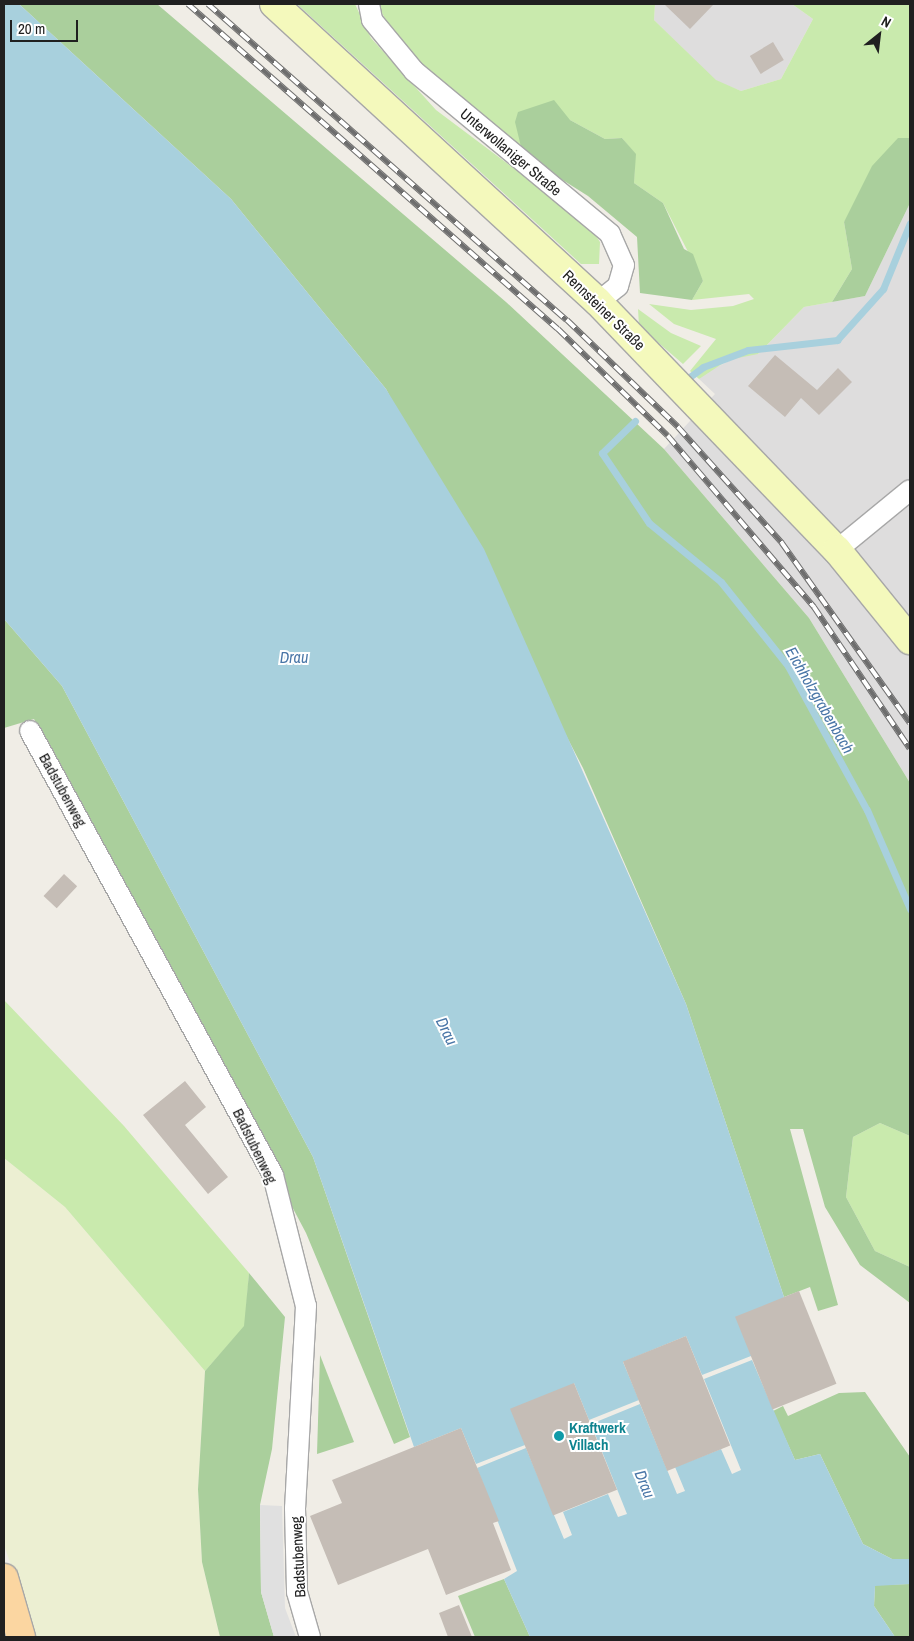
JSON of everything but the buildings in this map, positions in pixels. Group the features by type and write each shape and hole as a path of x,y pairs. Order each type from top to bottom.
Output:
{"main road":[{"name":"Rennsteiner Straße","path":"274,4 598,302 701,406 837,550 910,640"},
{"path":"4,1578 21,1637"},
{"path":"4,1632 7,1637"}],"street":[{"name":"Unterwollaniger Straße","path":"370,4 372,20 414,71 610,234 624,265 618,286 598,302"},
{"path":"837,550 910,490"},
{"name":"Badstubenweg","path":"30,731 273,1175 306,1306 295,1508 297,1592 310,1637"}],"shaded area":[{"path":"655,4 792,4 813,19 781,79 741,91 716,81 654,20"},
{"path":"910,203 910,783 809,618 664,449 715,394 699,379 704,373 744,354 758,354 804,307 865,296"},
{"path":"260,1505 282,1506 285,1608 296,1637 274,1637 261,1592"}],"green space":[{"path":"19,4 157,4 506,302 664,449 809,618 910,783 910,1136 880,1123 853,1137 846,1197 875,1251 910,1267 910,1303 860,1265 825,1207 803,1129 790,1129 838,1305 818,1311 810,1287 784,1297 686,1004 583,768 386,389 231,199"},
{"path":"297,4 355,4 371,38 436,110 588,224 600,242 599,264 581,264"},
{"path":"377,4 655,4 654,20 716,80 741,91 781,79 813,19 792,4 910,4 910,138 844,222 852,269 832,302 804,307 758,354 728,360 699,379 690,371 716,339 674,324 649,304 691,310 733,306 754,299 749,294 692,300 703,281 663,203 634,183 635,154 622,138 605,139 570,120 523,155 437,83 393,33"},
{"path":"554,100 570,120 605,139 622,138 636,154 634,183 663,203 684,249 693,254 703,281 692,300 640,293 637,237 588,196 523,155 515,122 518,112"},
{"path":"898,138 910,138 910,203 865,296 832,302 852,269 844,222 872,166"},
{"path":"638,309 671,333 701,346 683,364 639,326"},
{"path":"4,619 62,686 313,1157 410,1437 394,1444 306,1233 34,719 4,728"},
{"path":"4,1000 124,1126 249,1273 245,1326 205,1371 65,1207 4,1158"},
{"path":"880,1123 910,1136 910,1267 875,1251 846,1197 853,1137"},
{"path":"4,1158 65,1207 205,1371 198,1489 202,1562 220,1637 36,1637 4,1545"},
{"path":"249,1273 285,1317 272,1449 260,1505 261,1592 274,1637 220,1637 202,1562 198,1489 205,1371 244,1326"},
{"path":"320,1355 354,1442 317,1454"},
{"path":"865,1392 910,1457 910,1559 892,1559 863,1544 820,1454 795,1460 773,1411 783,1406 788,1416 839,1393"},
{"path":"504,1579 530,1637 475,1637 458,1596"},
{"path":"910,1584 910,1637 895,1637 874,1606 875,1585"}],"water":[{"name":"Drau","path":"4,4 19,4 231,199 386,389 484,549 686,1004 784,1297 751,1356 702,1375 686,1336 623,1362 639,1400 589,1420 574,1383 525,1445 476,1464 461,1428 414,1447 313,1157 62,686 4,619"},
{"name":"Drau","path":"752,1360 795,1460 820,1454 863,1544 892,1559 910,1559 910,1584 875,1586 874,1606 895,1637 530,1637 504,1579 517,1571 477,1468 526,1448 564,1539 572,1535 563,1512 608,1494 618,1517 627,1514 591,1424 640,1404 677,1494 685,1491 675,1467 721,1449 732,1474 741,1470 704,1379"}],"waterway":[{"name":"Eichholzgrabenbach","path":"684,381 703,367 748,350 837,340 883,289 910,223"},
{"name":"Eichholzgrabenbach","path":"635,421 602,453 649,523 721,582 788,666 867,810 910,909"}],"railway":[{"path":"188,4 558,329 668,436 814,607 910,749"},
{"path":"208,4 567,320 678,427 782,543 910,723"}],"place":[{"name":"Kraftwerk Villach","path":"559,1436"}]}
